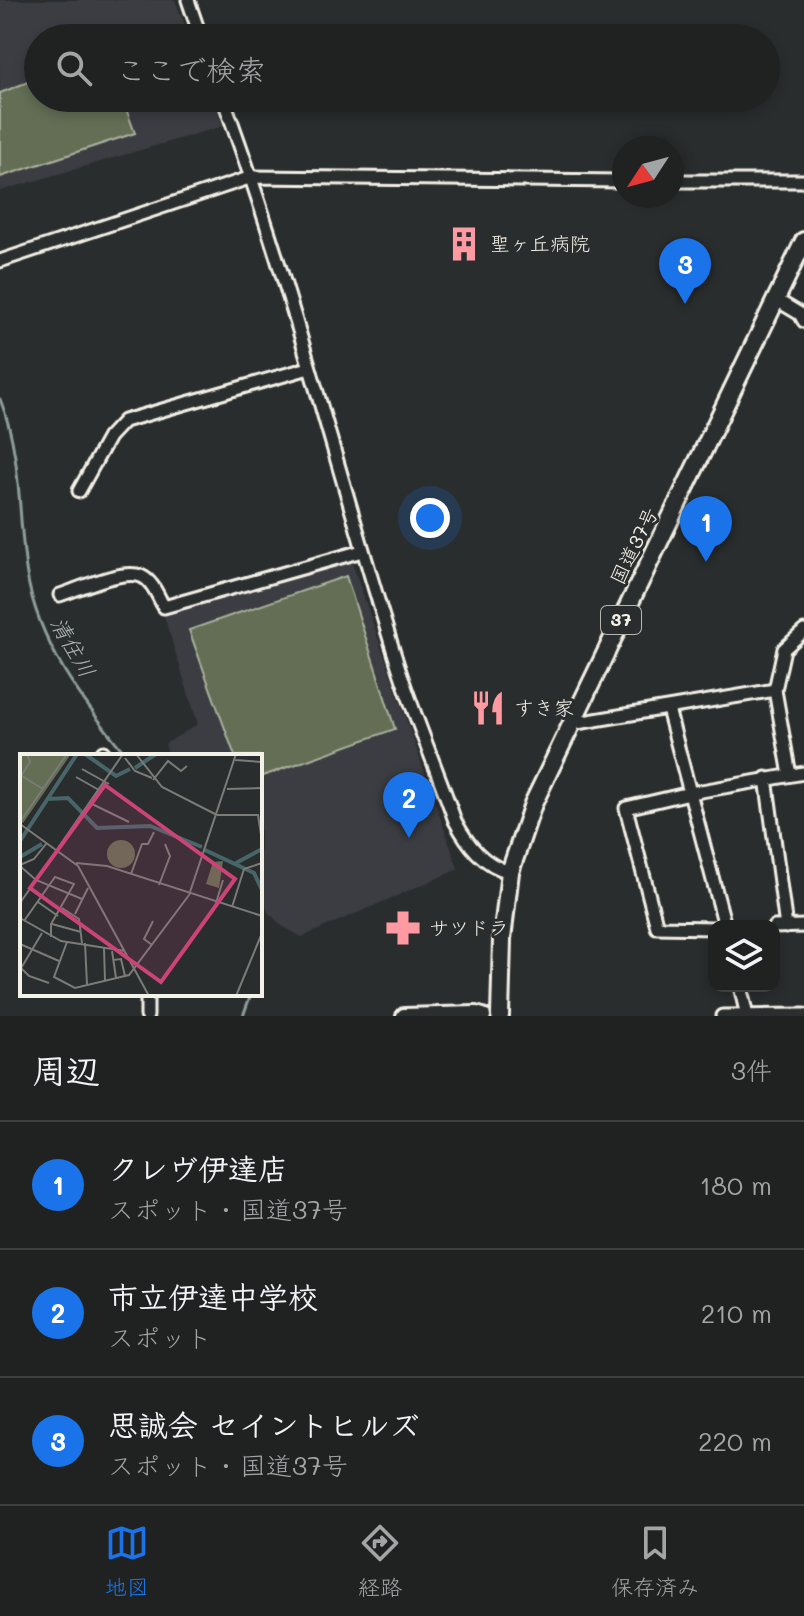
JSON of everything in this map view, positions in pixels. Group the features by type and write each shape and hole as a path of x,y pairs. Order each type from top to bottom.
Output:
{"highway":[{"name":"国道37号","path":"500,1016 502,939 510,872 533,804 804,241"}],"main road":[{"path":"404,1016 483,1016"}],"street":[{"path":"188,0 196,24"},
{"path":"228,112 252,177 396,660 455,821 479,855 494,868 510,872"},
{"path":"0,261 252,177 612,181"},
{"path":"684,181 804,181"},
{"path":"775,299 800,314 804,321"},
{"path":"79,491 109,437 124,421 309,368"},
{"path":"60,595 122,575 141,577 151,584 164,607 362,551"},
{"path":"790,775 775,690 784,649 804,631"},
{"path":"571,724 775,690"},
{"path":"668,709 723,920"},
{"path":"708,928 657,927 626,808 766,778 804,773"},
{"path":"766,778 779,920"},
{"path":"780,927 804,926"},
{"path":"741,992 747,1016"},
{"path":"722,1016 804,1015"}],"shaded area":[{"path":"0,0 175,0 184,24 24,24 24,112 218,112 223,126 0,191"},
{"path":"351,560 458,869 302,937 282,926 268,912 262,895 262,754 168,754 165,744 198,724 164,616"}],"green space":[{"path":"24,84 24,112 127,112 135,133 0,177 0,93"},
{"path":"346,576 395,729 262,776 262,754 234,754 189,630"}],"waterway":[{"name":"清住川","path":"0,399 13,443 24,553 33,601 52,649 65,672 125,754"},
{"path":"243,1016 250,996"}],"place":[{"name":"聖ヶ丘病院","path":"464,244"},
{"name":"思誠会 セイントヒルズ","path":"685,304"},
{"name":"クレヴ伊達店","path":"706,562"},
{"name":"すき家","path":"488,708"},
{"name":"市立伊達中学校","path":"409,838"},
{"name":"サツドラ","path":"403,928"}]}
